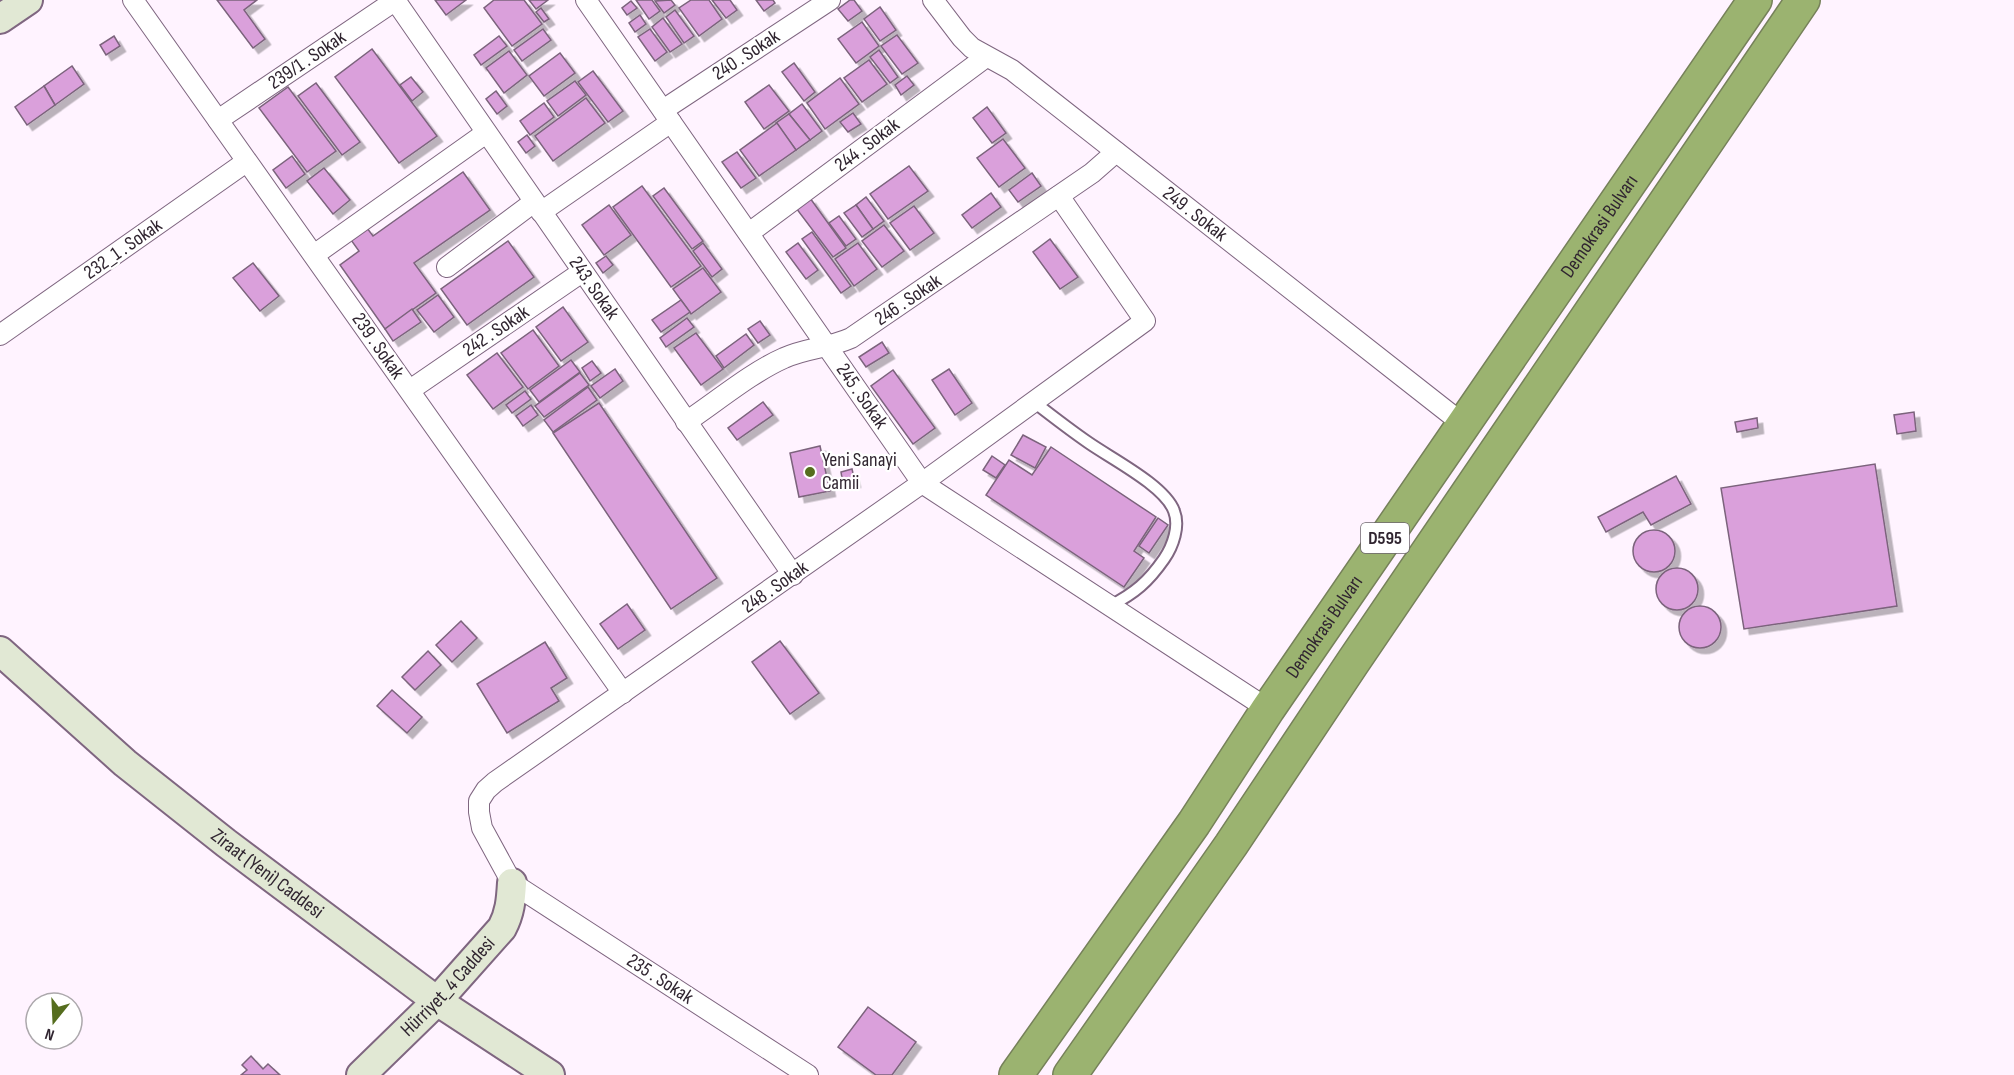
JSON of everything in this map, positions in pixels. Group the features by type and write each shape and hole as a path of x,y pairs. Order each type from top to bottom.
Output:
{"highway":[{"name":"Demokrasi Bulvarı","path":"1016,1075 1194,823 1268,709 1755,0"},
{"name":"Demokrasi Bulvarı","path":"1070,1075 1231,845 1803,0"}],"street":[{"path":"0,19 28,0"},
{"name":"239 . Sokak","path":"133,0 623,693"},
{"name":"239/1 . Sokak","path":"218,120 396,0"},
{"name":"243. Sokak","path":"396,0 793,575"},
{"name":"245 . Sokak","path":"586,0 922,483 1268,709"},
{"name":"240 . Sokak","path":"447,267 538,207 830,0"},
{"name":"249 . Sokak","path":"933,0 962,38 986,57 1012,70 1463,424"},
{"name":"244 . Sokak","path":"748,233 986,57"},
{"path":"314,255 486,133"},
{"name":"246 . Sokak","path":"686,422 770,365 800,352 828,347 851,338 1099,168 1116,152"},
{"name":"232_1 . Sokak","path":"0,335 246,162"},
{"name":"248 . Sokak","path":"512,884 482,828 478,812 479,801 486,790 793,575 1145,321 1059,196"},
{"name":"242 . Sokak","path":"410,390 582,272"},
{"name":"Ziraat (Yeni) Caddesi","path":"0,651 151,784 437,1001 550,1075"},
{"name":"Hürriyet_4 Caddesi","path":"361,1075 437,1001 501,928 508,916 512,884"},
{"name":"235 . Sokak","path":"512,884 807,1075"}],"lane":[{"path":"1034,402 1084,440 1151,484 1169,502 1175,512 1173,544 1164,560 1140,589 1110,606"}],"building":[{"path":"217,0 257,0 244,10 265,39 253,48"},
{"path":"435,0 466,0 446,15"},
{"path":"494,0 524,0 542,24 512,46 484,8"},
{"path":"529,0 548,0 536,9"},
{"path":"636,0 652,0 660,11 649,19"},
{"path":"671,0 675,5 664,13 655,1"},
{"path":"691,0 709,0 722,19 699,36 679,8"},
{"path":"712,0 730,0 737,10 726,18"},
{"path":"756,0 773,0 775,3 764,11"},
{"path":"850,0 854,0 862,11 848,21 838,9"},
{"path":"631,1 637,8 627,15 622,8"},
{"path":"880,7 896,30 880,41 864,19"},
{"path":"541,8 549,19 544,22 536,12"},
{"path":"675,10 694,36 684,43 666,17"},
{"path":"640,15 646,24 635,32 629,23"},
{"path":"663,18 682,44 670,52 652,27"},
{"path":"862,22 879,46 856,63 838,39"},
{"path":"543,29 551,40 522,61 514,50"},
{"path":"650,29 667,52 655,61 638,37"},
{"path":"897,35 918,63 902,74 881,46"},
{"path":"114,36 120,46 106,55 100,45"},
{"path":"499,36 507,46 481,65 474,55"},
{"path":"372,49 437,136 399,163 335,77"},
{"path":"879,50 898,77 890,83 870,57"},
{"path":"509,51 527,75 504,93 486,68"},
{"path":"560,53 575,73 544,96 529,76"},
{"path":"869,60 887,84 862,102 844,78"},
{"path":"794,63 815,92 804,101 782,72"},
{"path":"72,66 84,84 55,105 44,86"},
{"path":"593,71 623,111 608,122 578,82"},
{"path":"907,76 914,85 901,95 895,85"},
{"path":"411,77 423,92 412,101 400,85"},
{"path":"840,78 859,104 825,129 807,103"},
{"path":"575,81 586,95 558,116 547,101"},
{"path":"316,83 360,142 342,155 298,96"},
{"path":"769,85 789,111 764,129 745,102"},
{"path":"44,86 55,105 27,125 15,107"},
{"path":"288,87 336,151 307,172 259,108"},
{"path":"496,91 507,106 497,114 486,99"},
{"path":"586,98 605,123 553,161 535,136"},
{"path":"544,103 554,117 530,135 520,121"},
{"path":"802,104 822,131 810,140 789,114"},
{"path":"987,107 1006,133 992,143 973,118"},
{"path":"853,113 861,124 848,132 840,122"},
{"path":"789,114 810,140 796,150 776,123"},
{"path":"777,123 796,150 759,176 740,150"},
{"path":"527,135 535,146 526,153 518,142"},
{"path":"1003,139 1025,168 999,187 977,158"},
{"path":"737,152 756,178 741,188 722,162"},
{"path":"292,156 305,174 286,188 273,170"},
{"path":"909,166 928,191 888,219 870,194"},
{"path":"324,168 350,200 333,214 307,181"},
{"path":"463,172 490,210 414,263 436,293 385,329 340,265 359,251 351,240 367,228 373,236"},
{"path":"1032,173 1041,186 1018,202 1009,190"},
{"path":"642,186 701,266 671,287 613,207"},
{"path":"664,188 703,241 692,249 653,196"},
{"path":"991,193 1001,207 972,228 962,215"},
{"path":"866,197 884,221 873,229 856,205"},
{"path":"810,198 846,248 833,257 796,208"},
{"path":"609,205 631,235 604,255 582,225"},
{"path":"856,205 873,229 862,237 844,213"},
{"path":"914,206 934,233 910,250 890,223"},
{"path":"839,216 856,239 846,246 829,223"},
{"path":"884,225 904,251 882,267 862,241"},
{"path":"812,232 851,286 841,293 802,239"},
{"path":"1050,239 1078,277 1060,289 1033,252"},
{"path":"508,241 534,277 467,325 441,289"},
{"path":"703,243 722,269 712,277 693,251"},
{"path":"798,243 818,270 806,279 786,252"},
{"path":"858,243 877,269 854,286 835,259"},
{"path":"606,256 613,265 603,273 596,263"},
{"path":"253,263 279,296 260,311 233,278"},
{"path":"703,268 721,292 691,314 673,289"},
{"path":"438,295 454,317 434,332 417,310"},
{"path":"681,300 690,312 661,332 652,320"},
{"path":"563,307 588,342 561,361 536,327"},
{"path":"412,309 421,322 393,341 385,329"},
{"path":"687,318 694,327 666,347 660,338"},
{"path":"760,321 770,335 758,343 748,329"},
{"path":"533,330 559,366 528,389 501,353"},
{"path":"696,333 723,369 701,385 674,348"},
{"path":"746,334 754,345 724,368 716,356"},
{"path":"882,342 889,353 866,367 859,357"},
{"path":"497,353 523,387 493,409 467,375"},
{"path":"571,360 580,372 539,402 530,390"},
{"path":"592,361 601,373 590,381 582,368"},
{"path":"615,369 623,381 600,398 591,386"},
{"path":"949,369 972,403 955,415 932,380"},
{"path":"893,370 935,428 913,444 871,386"},
{"path":"580,373 589,385 544,417 535,406"},
{"path":"588,387 597,400 553,432 544,420"},
{"path":"525,391 531,399 512,413 506,405"},
{"path":"763,402 773,415 737,440 728,428"},
{"path":"599,403 717,578 671,609 553,433"},
{"path":"531,405 538,415 523,426 516,416"},
{"path":"1914,412 1916,431 1897,434 1894,415"},
{"path":"1757,418 1758,428 1737,432 1735,422"},
{"path":"1023,435 1046,447 1035,468 1011,455"},
{"name":"Yeni Sanayi Camii","path":"820,446 830,491 799,497 790,453"},
{"path":"1051,447 1156,517 1134,551 1144,558 1124,587 986,495 1009,460 1032,475"},
{"path":"992,456 1005,465 996,478 983,470"},
{"path":"1875,464 1897,606 1744,629 1721,488"},
{"path":"852,469 855,482 843,484 841,472"},
{"path":"1676,476 1691,504 1651,525 1643,512 1606,532 1598,517"},
{"path":"1158,518 1168,525 1149,553 1139,546"},
{"path":"1654,530 1669,536 1675,551 1669,566 1654,572 1639,566 1633,551 1639,536"},
{"path":"1677,568 1692,574 1698,589 1692,604 1677,610 1662,604 1656,589 1662,574"},
{"path":"627,604 645,630 618,649 600,624"},
{"path":"1700,606 1715,612 1721,627 1715,642 1700,648 1685,642 1679,627 1685,612"},
{"path":"461,621 477,638 452,662 436,645"},
{"path":"780,641 819,693 790,714 752,662"},
{"path":"545,642 567,678 551,688 559,701 507,733 477,684"},
{"path":"428,651 441,665 415,690 402,677"},
{"path":"392,690 422,717 407,733 377,706"},
{"path":"868,1007 916,1042 892,1075 876,1075 838,1047"},
{"path":"251,1056 263,1069 268,1064 280,1075 241,1075 247,1070 242,1065"}],"place":[{"name":"Yeni Sanayi Camii","path":"810,472"}]}
